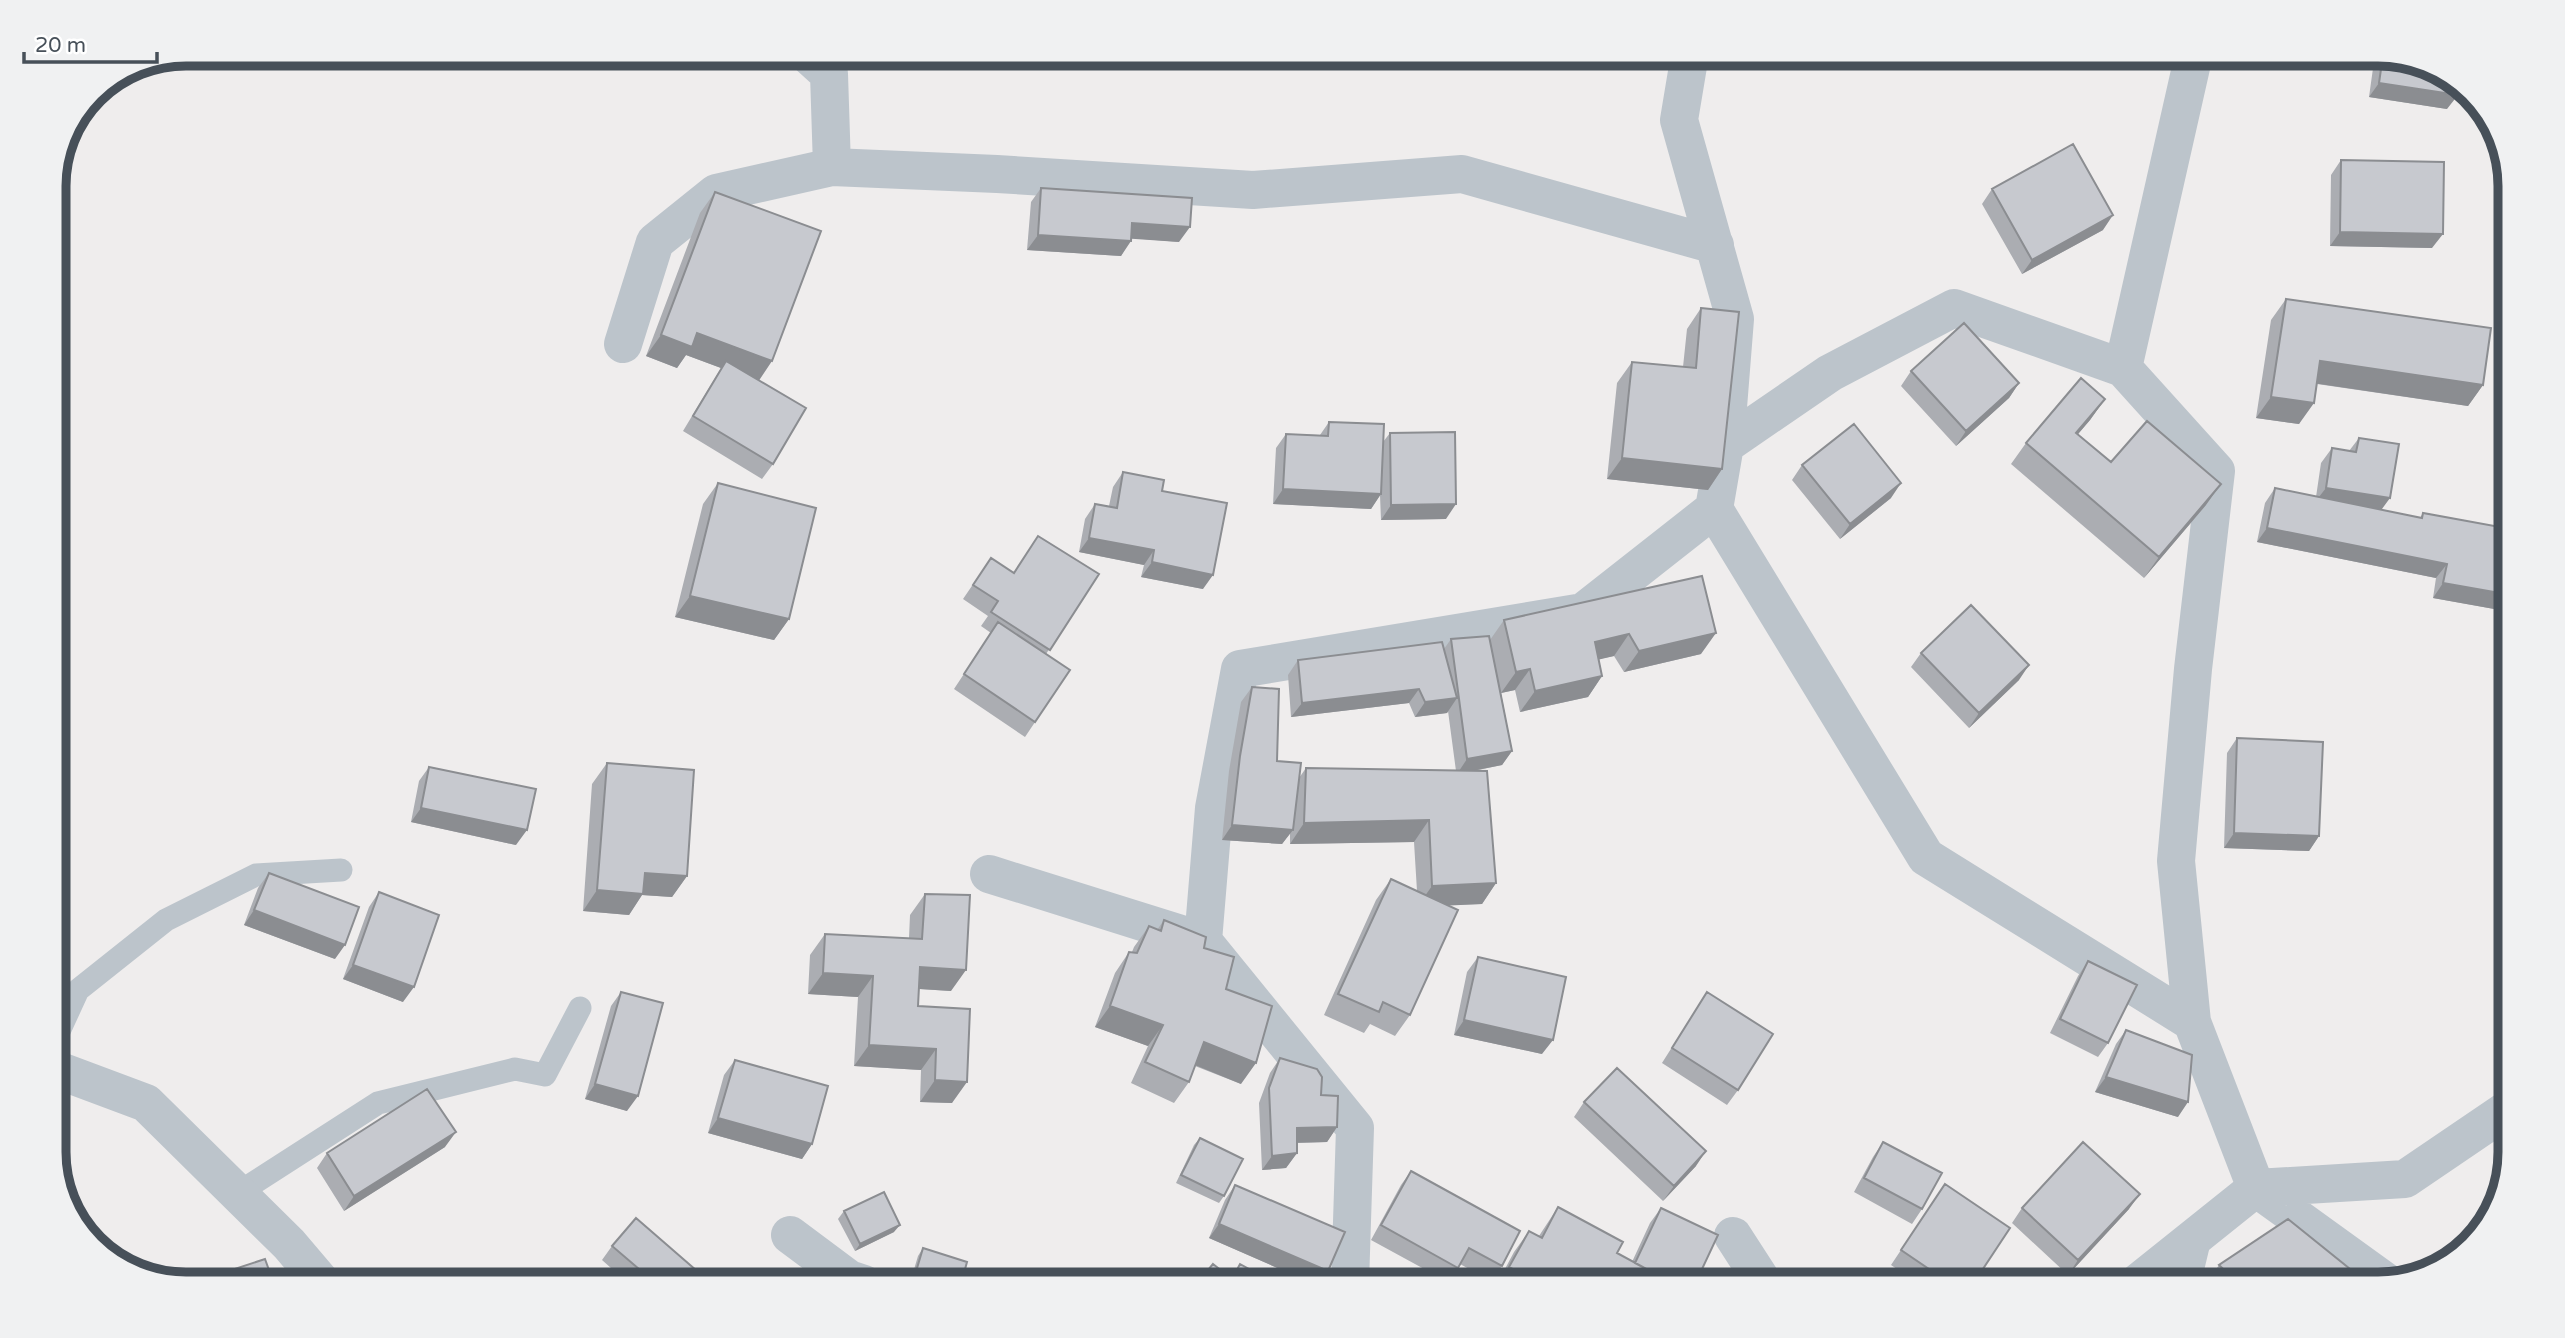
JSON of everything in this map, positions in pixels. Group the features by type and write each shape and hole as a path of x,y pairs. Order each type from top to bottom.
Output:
{"street":[{"path":"820,66 829,74 832,167"},
{"path":"1688,66 1679,120 1735,319 1725,445 1714,509 1926,857 2192,1022"},
{"path":"2123,368 2190,66"},
{"path":"623,344 655,242 716,193 832,167 1253,190 1462,174 1715,245"},
{"path":"1725,445 1830,373 1954,308 2123,368 2216,471 2193,669 2176,861 2192,1022 2256,1188 2372,1272"},
{"path":"1203,941 1214,808 1240,669 1583,612 1714,509"},
{"path":"989,874 1203,941 1355,1128 1349,1272"},
{"path":"67,1073 146,1103 289,1244 313,1272"},
{"path":"2151,1272 2256,1188 2404,1179 2498,1116"},
{"path":"790,1235 840,1272"},
{"path":"1733,1236 1756,1272"}],"lane":[{"path":"67,1014 78,990 166,920 256,875 341,870"},
{"path":"238,1194 378,1103 515,1069 545,1075 580,1008"},
{"path":"2192,1272 2202,1231"}],"building":[{"path":"2381,66 2394,68 2431,79 2455,95 2379,83"},
{"path":"2073,144 2113,215 2032,260 1992,189"},
{"path":"2341,160 2444,162 2443,234 2340,232"},
{"path":"1041,188 1192,198 1190,227 1132,223 1131,241 1038,235"},
{"path":"715,192 821,231 772,361 697,333 692,347 661,335"},
{"path":"2286,299 2491,328 2483,385 2320,361 2314,403 2271,397"},
{"path":"1701,308 1739,312 1722,469 1622,458 1632,362 1696,368"},
{"path":"1964,323 2019,383 1966,431 1911,371"},
{"path":"726,361 806,408 773,464 693,416"},
{"path":"2081,378 2105,399 2076,433 2111,462 2147,421 2221,484 2159,557 2026,443"},
{"path":"1329,422 1384,424 1381,494 1283,489 1286,434 1328,436"},
{"path":"1854,424 1901,483 1850,524 1802,465"},
{"path":"1455,432 1456,504 1391,505 1390,433"},
{"path":"2359,438 2399,444 2390,498 2326,488 2332,448 2356,452"},
{"path":"1123,472 1164,480 1162,491 1227,503 1213,575 1152,562 1154,550 1089,538 1095,504 1117,508"},
{"path":"718,483 816,508 789,619 690,596"},
{"path":"2275,488 2422,518 2423,513 2498,527 2498,593 2443,583 2447,564 2267,528"},
{"path":"1038,536 1099,574 1050,650 991,612 998,601 973,585 991,558 1014,573"},
{"path":"1702,576 1716,633 1639,651 1629,634 1595,642 1602,676 1535,691 1530,669 1516,672 1504,620"},
{"path":"1971,605 2029,665 1979,713 1921,653"},
{"path":"998,622 1070,670 1035,722 964,674"},
{"path":"1489,636 1512,751 1467,759 1451,639"},
{"path":"1442,642 1457,698 1425,702 1419,689 1302,703 1298,660"},
{"path":"1252,687 1279,689 1277,761 1301,763 1293,830 1232,825"},
{"path":"2237,738 2323,742 2319,836 2234,833"},
{"path":"607,763 694,770 687,876 645,873 643,894 597,890"},
{"path":"429,767 536,789 527,830 421,808"},
{"path":"1306,768 1487,771 1496,883 1432,886 1429,820 1304,823"},
{"path":"269,873 359,907 345,945 254,910"},
{"path":"1391,879 1458,910 1410,1015 1383,1002 1379,1012 1338,994"},
{"path":"379,892 439,915 414,987 353,965"},
{"path":"925,894 970,895 966,970 920,967 918,1006 970,1009 967,1082 935,1080 936,1049 869,1045 873,976 823,973 825,934 922,939"},
{"path":"1164,920 1206,937 1204,948 1234,957 1226,989 1272,1006 1256,1063 1204,1042 1189,1082 1145,1062 1163,1025 1110,1006 1129,952 1137,953 1149,926 1161,931"},
{"path":"1478,957 1566,977 1553,1040 1464,1020"},
{"path":"2088,961 2137,985 2108,1043 2060,1019"},
{"path":"621,992 663,1003 638,1096 595,1084"},
{"path":"1707,992 1773,1034 1738,1090 1672,1048"},
{"path":"2126,1030 2192,1055 2188,1102 2106,1077"},
{"path":"1280,1058 1317,1069 1322,1077 1321,1095 1338,1096 1337,1127 1297,1128 1297,1153 1272,1156 1269,1088"},
{"path":"735,1060 828,1086 812,1144 718,1118"},
{"path":"1617,1068 1706,1151 1674,1186 1584,1102"},
{"path":"427,1089 456,1132 354,1196 327,1153"},
{"path":"1200,1138 1243,1159 1224,1196 1181,1175"},
{"path":"1883,1142 1942,1173 1922,1209 1864,1178"},
{"path":"2083,1142 2140,1194 2078,1260 2022,1208"},
{"path":"1411,1171 1520,1231 1502,1266 1469,1248 1458,1268 1381,1225"},
{"path":"1945,1184 2010,1228 1981,1272 1933,1272 1901,1250"},
{"path":"1235,1185 1345,1232 1328,1271 1219,1224"},
{"path":"884,1192 900,1225 860,1244 844,1211"},
{"path":"1558,1207 1623,1242 1617,1253 1652,1272 1518,1272 1509,1267 1529,1231 1542,1238"},
{"path":"1661,1208 1718,1235 1701,1272 1652,1272 1635,1263"},
{"path":"636,1218 698,1272 642,1272 612,1246"},
{"path":"2288,1219 2354,1272 2226,1272 2219,1265"},
{"path":"923,1248 967,1262 964,1272 916,1272"},
{"path":"265,1259 270,1272 225,1272"},
{"path":"1213,1264 1223,1272 1206,1272"},
{"path":"1240,1264 1254,1272 1236,1272"}]}
